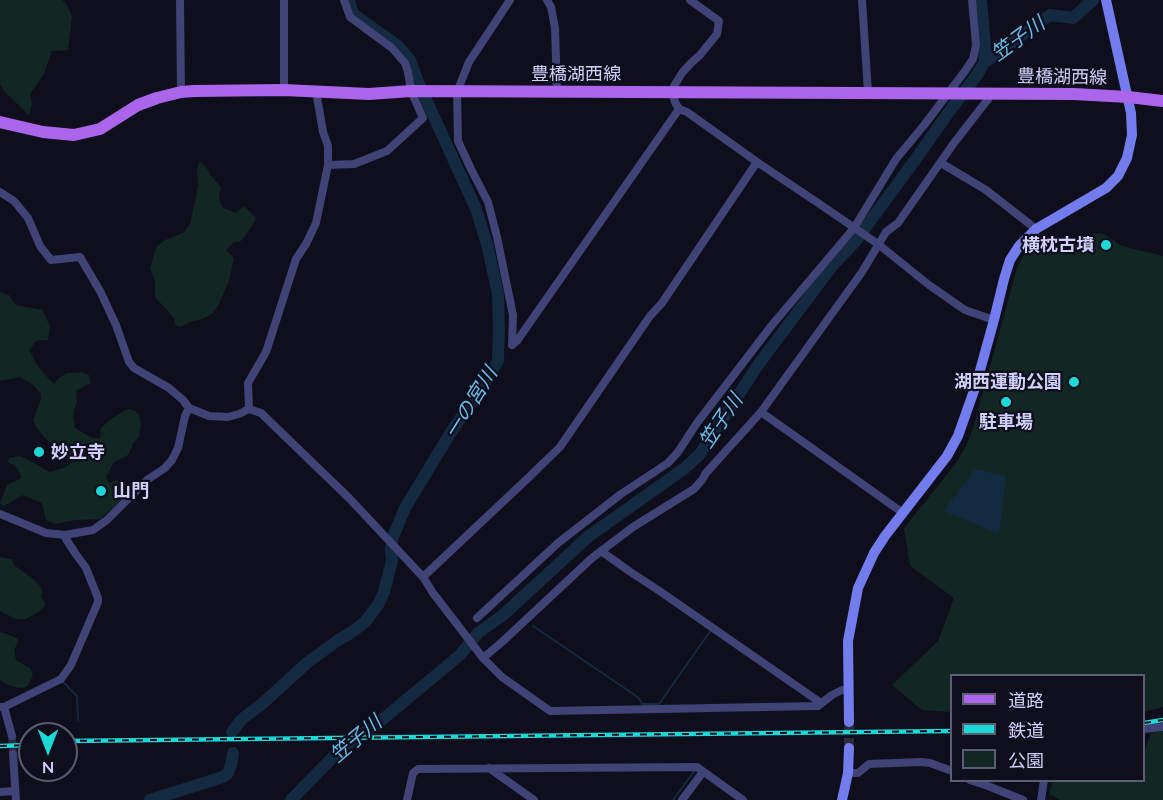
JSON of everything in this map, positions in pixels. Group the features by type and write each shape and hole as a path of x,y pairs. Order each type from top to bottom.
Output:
{"main road":[{"name":"豊橋湖西線","path":"0,122 43,132 74,135 100,129 138,105 181,92 284,90 369,94 411,91 1074,94 1163,101"}],"street":[{"path":"180,0 181,92"},
{"path":"284,0 284,90"},
{"path":"328,165 354,164 387,151 423,118 411,91 405,63 392,48 350,17 344,0"},
{"path":"510,0 468,62 457,92 458,141 488,202 513,315 512,345 518,341 679,109"},
{"path":"547,0 551,7 555,28 557,92"},
{"path":"690,0 719,21 717,34 682,73 674,86 672,92 679,109 687,112 876,243 965,310 994,320"},
{"path":"862,0 868,92"},
{"path":"477,618 558,543 621,494 668,463 678,452 697,423 772,326 854,228 896,159 951,94 973,59 976,45 972,0"},
{"path":"849,722 848,641 858,588 874,553 946,456 958,436 976,384 1010,260 1019,246 1036,229 1106,188 1118,176 1127,158 1132,135 1131,114 1106,0"},
{"path":"249,409 248,383 266,352 296,259 316,223 328,165 328,146 323,132 316,91"},
{"path":"483,658 601,551 633,527 694,489 761,411 862,272 876,243 898,223 988,94"},
{"path":"423,577 560,447 650,316 662,303 757,162"},
{"path":"941,163 986,190 1036,229"},
{"path":"0,192 14,201 28,218 40,246 51,260 80,257 104,300 129,362 134,368 168,388 189,408 209,416 228,417 249,409 261,413 349,498 423,577 483,658 502,677 550,711 818,706 832,695 842,690 849,690"},
{"path":"0,514 46,533 65,535 87,532 100,526 147,480 165,468 172,460 178,448 189,408"},
{"path":"761,411 903,513"},
{"path":"12,736 4,726 2,707 62,679 71,665 98,602 86,568 65,535"},
{"path":"601,551 821,703"},
{"path":"1145,729 1163,727"},
{"path":"842,800 848,773 849,747"},
{"path":"0,792 16,796 12,754"},
{"path":"848,773 858,773 869,764 921,762 950,771"},
{"path":"407,800 413,773 418,769 697,767 743,800"},
{"path":"488,768 534,800"},
{"path":"682,800 703,772"},
{"path":"976,782 1023,800"},
{"path":"1041,800 1044,782"}],"green space":[{"path":"0,0 62,0 72,16 68,50 52,51 43,76 30,94 32,104 29,115 4,91 0,84"},
{"path":"199,161 221,187 219,198 222,207 235,213 244,206 256,218 240,242 234,242 226,250 234,258 229,281 218,306 212,314 180,327 175,325 174,318 155,297 155,280 150,269 156,247 165,240 183,233 190,224 198,185"},
{"name":"湖西運動公園","path":"1102,233 1122,246 1163,256 1163,707 1145,712 1145,674 950,674 950,712 922,710 892,685 938,641 954,598 910,566 904,528 956,463 968,442 1017,268 1024,254 1036,242"},
{"path":"0,292 9,295 16,305 42,310 50,326 48,340 36,341 29,350 39,368 54,384 67,373 82,372 89,375 91,383 76,391 77,402 73,413 75,428 92,438 100,438 101,428 124,411 129,409 139,415 141,424 139,437 133,443 128,455 114,462 106,477 109,483 117,480 127,490 126,497 100,519 55,524 46,520 42,503 23,495 4,506 0,504 7,485 21,478 17,468 7,461 10,458 19,456 25,458 50,472 66,467 72,462 43,436 35,425 33,421 41,394 33,385 20,377 0,381"},
{"path":"0,557 12,559 14,565 33,579 43,591 41,596 46,605 26,619 16,619 0,611"},
{"path":"0,632 18,639 14,650 16,660 30,668 33,675 27,687 18,688 0,680"},
{"path":"1163,731 1163,800 1060,800 1049,794 1053,782 1145,782 1145,749 1151,733"}],"water":[{"path":"975,469 1006,476 999,534 944,511"}],"waterway":[{"name":"一の宮川","path":"232,732 241,720 308,662 365,622 378,605 392,561 393,537 405,508 498,361 498,294 487,244 476,209 410,60 398,46 353,14 349,0"},
{"path":"981,0 985,46 984,63"},
{"name":"笠子川","path":"291,800 341,749 383,719 460,655 478,633 503,615 589,536 685,468 700,454 758,365 833,265 855,242 984,63 1050,15 1073,18 1093,0"},
{"path":"533,626 639,698 642,704 659,704 711,630"},
{"path":"62,681 77,696 78,720"},
{"name":"一の宮川","path":"150,800 223,777 228,773 233,753"},
{"path":"673,800 695,770"}],"tunnel":[{"path":"849,722 849,748"},
{"path":"12,736 13,754"}],"railway":[{"path":"1145,723 1163,720"},
{"path":"78,741 950,731"},
{"path":"0,746 18,745"}],"place":[{"name":"横枕古墳","path":"1106,245"},
{"name":"湖西運動公園","path":"1074,382"},
{"name":"駐車場","path":"1006,402"},
{"name":"妙立寺","path":"39,452"},
{"name":"山門","path":"101,491"}]}
